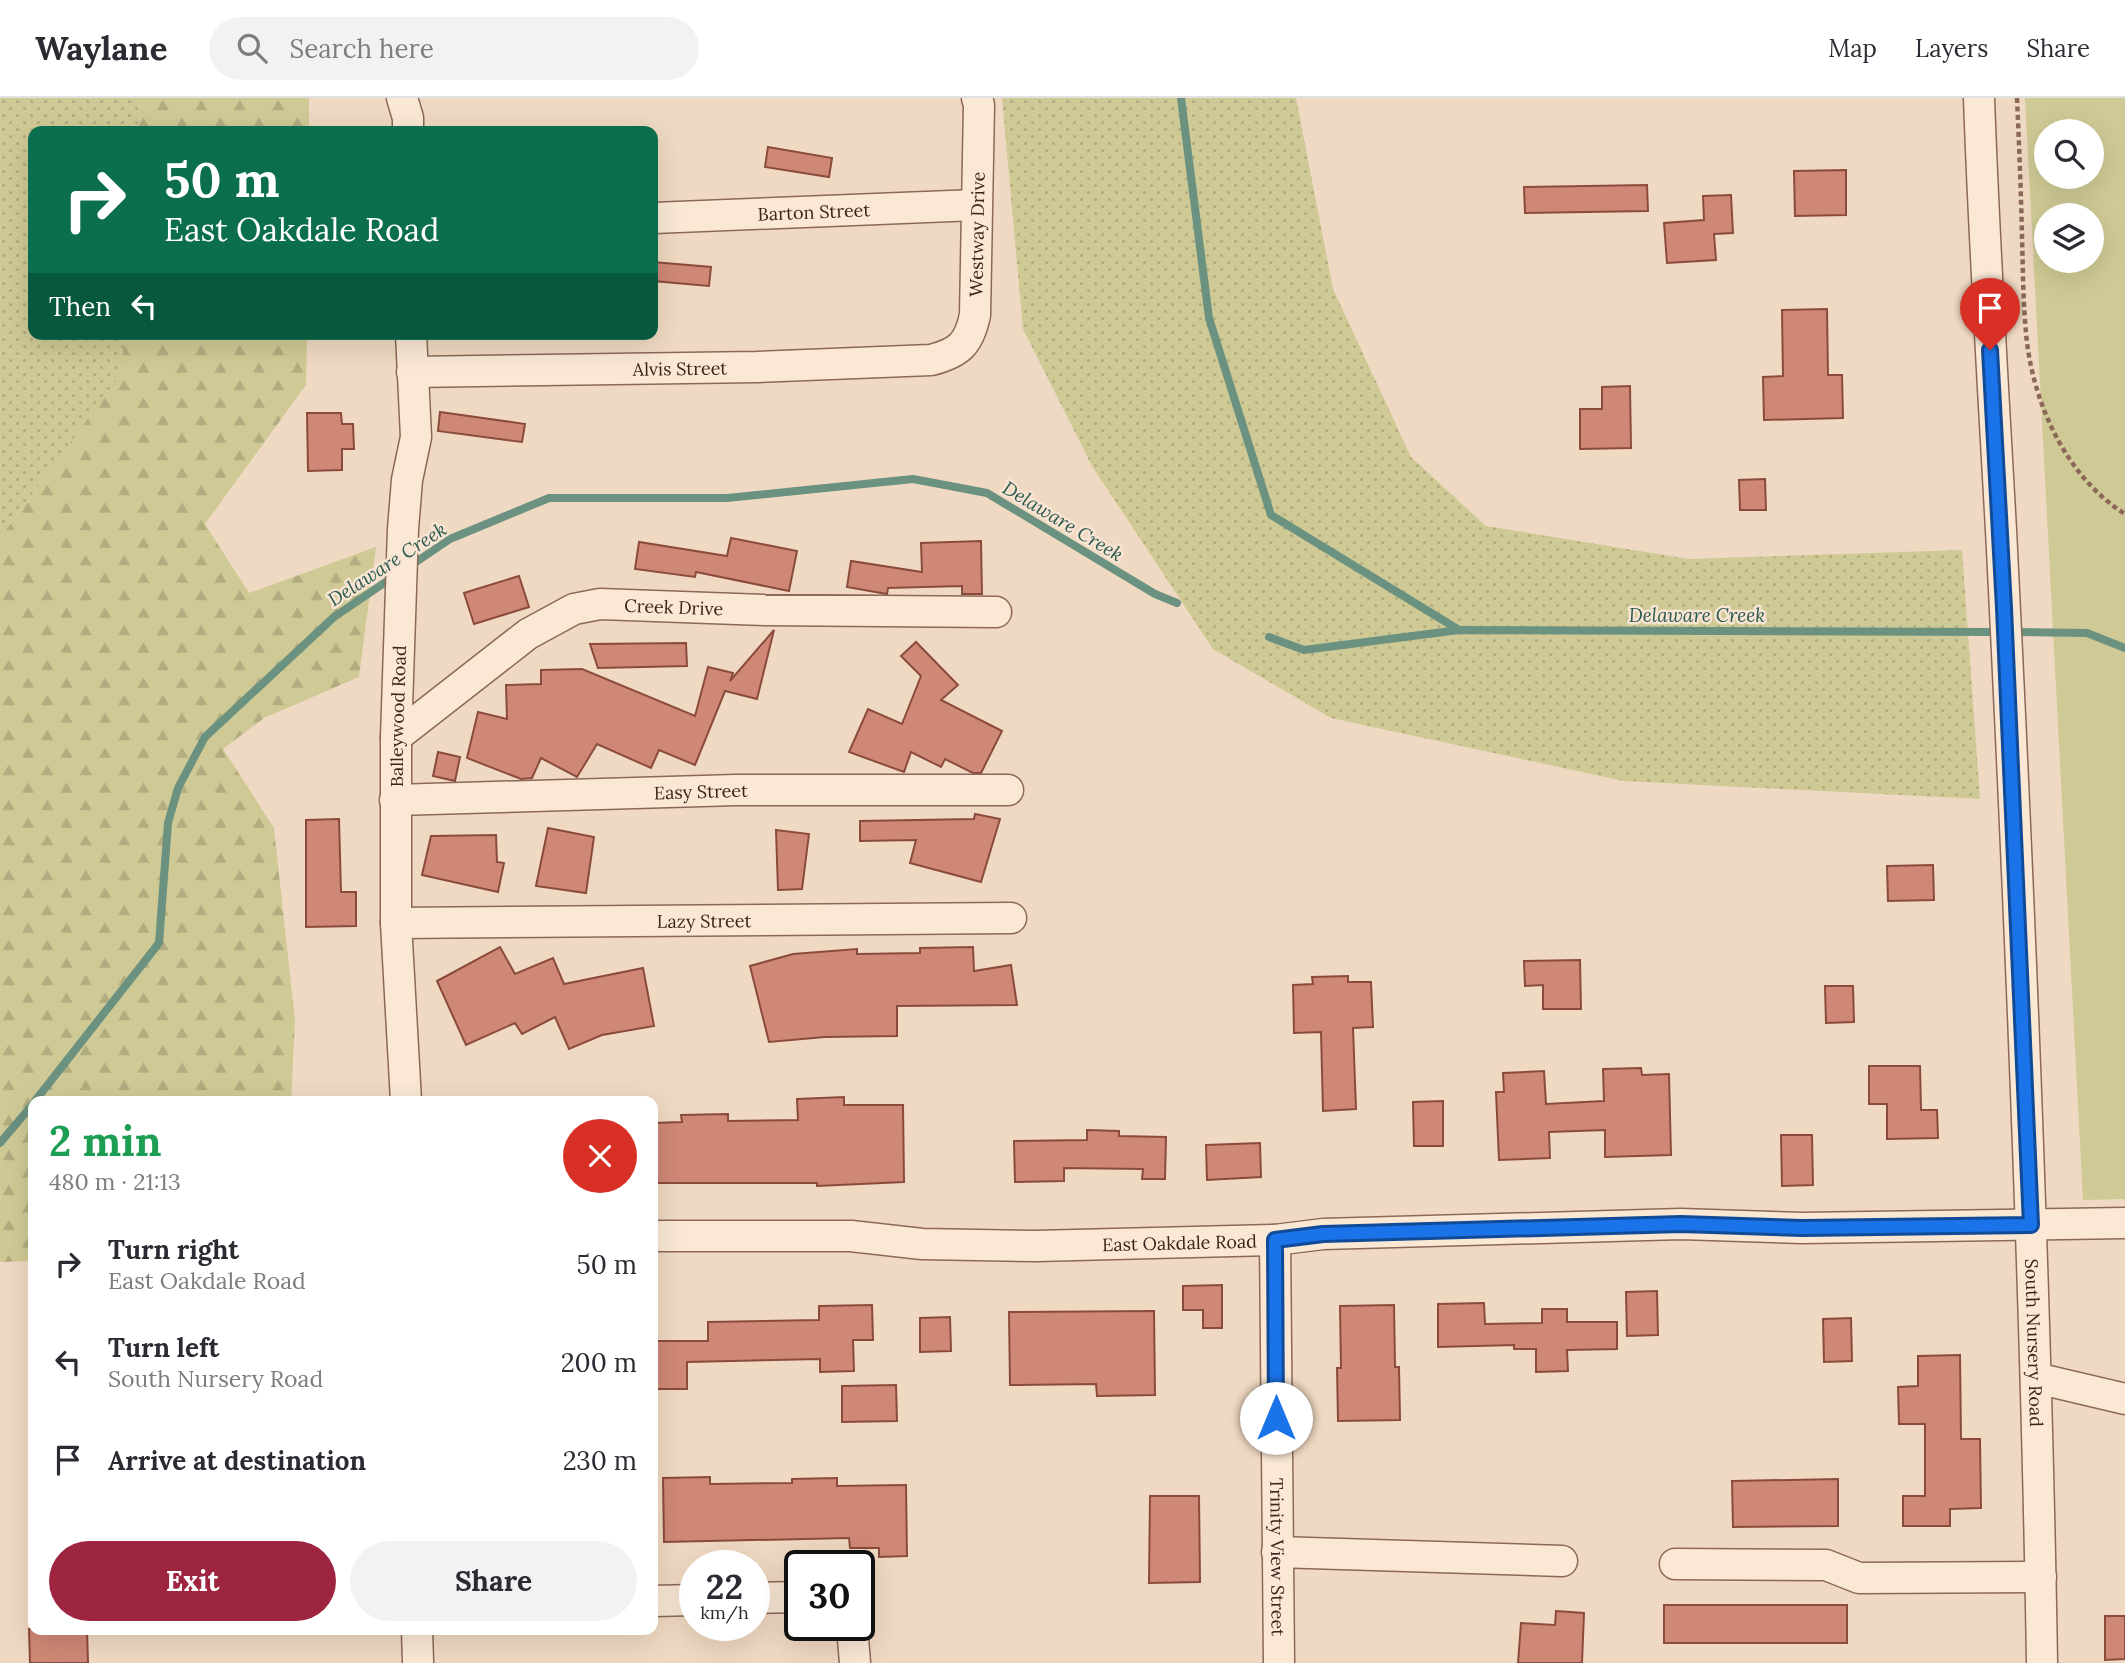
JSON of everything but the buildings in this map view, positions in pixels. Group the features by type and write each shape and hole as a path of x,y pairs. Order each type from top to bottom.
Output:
{"street":[{"name":"Westway Drive","path":"946,356 958,349 971,335 975,315 977,98"},
{"name":"South Nursery Road","path":"1979,98 1986,285 2001,527 2031,1225 2042,1663"},
{"name":"Barton Street","path":"658,218 976,205"},
{"name":"Balleywood Road","path":"406,1096 396,923 395,800 402,529 407,480 416,437 411,340"},
{"name":"Alvis Street","path":"412,372 757,367 931,360 946,356"},
{"name":"Creek Drive","path":"396,737 528,634 574,609 600,604 765,610 996,612"},
{"name":"Easy Street","path":"395,800 736,790 1009,790"},
{"name":"Lazy Street","path":"396,923 1011,918"},
{"name":"East Oakdale Road","path":"658,1236 851,1236 922,1244 1036,1246 1275,1240 1323,1234 1681,1224 1802,1228 2125,1223"},
{"name":"Trinity View Street","path":"1275,1240 1279,1663"},
{"path":"2036,1378 2125,1399"},
{"path":"1277,1552 1562,1561"},
{"path":"1675,1564 1826,1565 1859,1578 2041,1577"},
{"path":"658,1601 679,1600"},
{"path":"417,1635 418,1663"},
{"path":"853,1641 855,1663"}],"path":[{"path":"2017,98 2026,335 2036,384 2053,432 2076,469 2110,505 2125,514"}],"green space":[{"path":"0,98 140,98 139,126 28,126 28,340 124,340 121,375 0,538"},
{"path":"140,98 309,98 309,126 139,126"},
{"path":"1002,98 1296,98 1333,289 1411,457 1486,526 1689,559 1962,550 1980,799 1624,781 1331,718 1213,649 1092,466 1023,329"},
{"path":"2025,98 2125,98 2125,1199 2083,1200 2034,273 2104,273 2104,203 2034,203 2034,269"},
{"path":"124,340 307,340 306,385 205,524 249,593 376,547 359,677 264,718 223,749 274,828 295,1021 291,1096 28,1096 28,1261 0,1262 0,538 120,375"}],"waterway":[{"path":"1181,98 1209,318 1271,515 1459,630"},
{"name":"Delaware Creek","path":"410,566 450,539 549,498 727,498 913,479 987,493 1155,594 1177,603"},
{"name":"Delaware Creek","path":"39,1096 159,943 168,823 178,788 205,737 334,617 393,577"},
{"name":"Delaware Creek","path":"1269,637 1304,650 1459,630 1999,632"},
{"name":"Delaware Creek","path":"2012,632 2087,633 2125,648"},
{"name":"Delaware Creek","path":"0,1143 28,1110"}],"route":[{"path":"1276,1418 1275,1240 1323,1234 1681,1224 1802,1228 2031,1225 2001,527 1990,350"}]}
